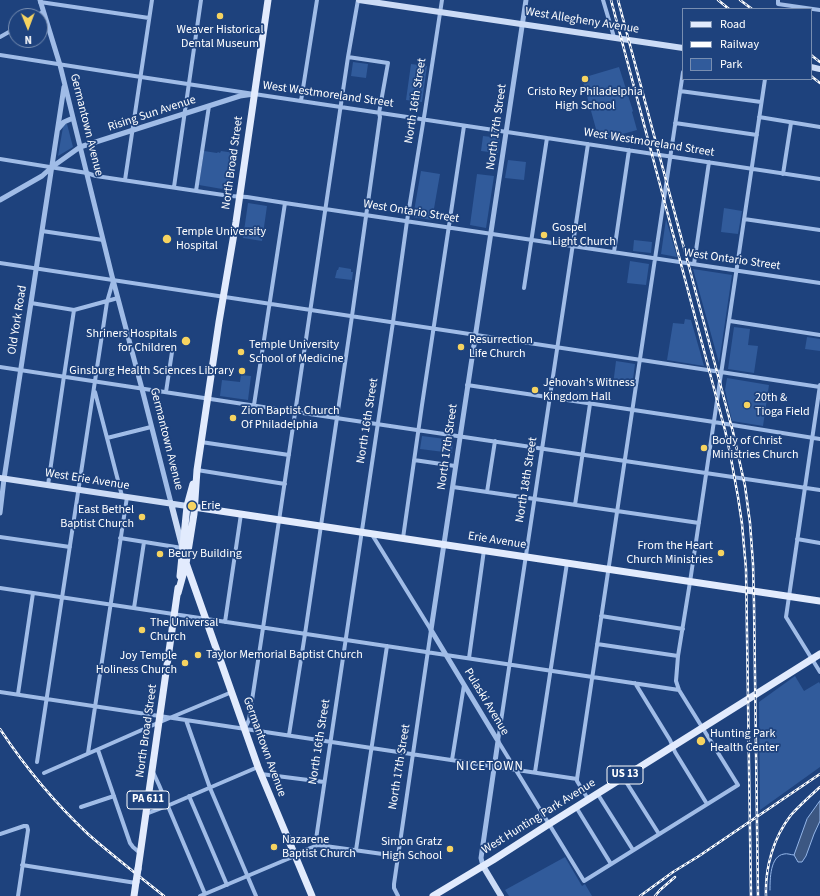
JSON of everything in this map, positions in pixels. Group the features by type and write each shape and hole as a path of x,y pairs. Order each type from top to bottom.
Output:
{"main road":[{"name":"North Broad Street","path":"134,896 178,593 182,548 202,442 268,0"},
{"name":"West Allegheny Avenue","path":"359,0 682,48"},
{"name":"West Erie Avenue","path":"2,478 171,503"},
{"name":"Erie Avenue","path":"171,503 820,601"},
{"name":"Germantown Avenue","path":"171,503 186,564 244,729 259,770 312,896"},
{"name":"North Broad Street","path":"178,593 186,564 191,506"},
{"name":"West Hunting Park Avenue","path":"433,896 820,654"},
{"path":"483,866 501,896"}],"street":[{"path":"125,180 152,0"},
{"path":"174,187 201,0"},
{"path":"301,101 317,0"},
{"path":"244,729 249,720 264,628 348,57 359,0"},
{"name":"North 16th Street","path":"314,846 346,640 407,221 442,0"},
{"name":"North 17th Street","path":"398,896 394,886 397,856 526,0"},
{"path":"603,0 614,37"},
{"path":"40,1 149,18"},
{"path":"778,2 810,8"},
{"name":"Germantown Avenue","path":"48,28 60,65 113,280 171,503"},
{"name":"West Westmoreland Street","path":"0,55 820,179"},
{"path":"288,735 305,634 367,215 380,117 379,112 388,63 348,57"},
{"path":"588,799 577,779 682,78"},
{"path":"575,807 611,864 738,785 679,690 676,681 678,656 730,321 765,80"},
{"name":"Old York Road","path":"0,513 2,478 21,370 64,82"},
{"path":"680,90 761,102"},
{"name":"Rising Sun Avenue","path":"0,200 42,176 80,147 240,96 254,94"},
{"path":"196,191 209,106"},
{"path":"759,117 820,127"},
{"path":"58,130 64,122 73,118"},
{"path":"675,123 757,135"},
{"path":"783,174 791,123"},
{"path":"403,538 464,126"},
{"path":"524,288 547,138"},
{"name":"North 18th Street","path":"483,866 481,858 494,766 588,144"},
{"path":"614,252 629,150"},
{"name":"West Ontario Street","path":"0,159 86,173 96,176 820,283"},
{"path":"694,264 709,162"},
{"path":"254,405 285,203"},
{"path":"744,219 820,230"},
{"path":"42,231 103,240"},
{"path":"0,263 820,386 786,616 820,672"},
{"path":"38,762 107,302 113,280"},
{"path":"31,303 74,310 118,298"},
{"path":"48,485 74,310"},
{"path":"730,321 820,335"},
{"path":"166,392 172,352"},
{"path":"0,367 820,490"},
{"path":"468,385 820,439"},
{"path":"88,753 111,605 124,496 94,390"},
{"path":"575,505 590,404"},
{"path":"108,438 151,426"},
{"path":"202,442 289,455"},
{"path":"487,492 495,442"},
{"path":"414,460 456,466"},
{"path":"197,470 285,484"},
{"path":"453,486 699,523"},
{"path":"225,622 241,514"},
{"name":"Pulaski Avenue","path":"371,533 584,881 611,864"},
{"path":"0,537 70,547"},
{"path":"120,538 182,548"},
{"path":"797,539 820,543"},
{"path":"134,608 144,542"},
{"path":"470,658 484,550"},
{"path":"535,772 567,562"},
{"path":"0,588 679,690"},
{"path":"18,694 33,593"},
{"path":"601,616 683,629"},
{"path":"597,644 678,656"},
{"path":"356,850 386,646"},
{"path":"635,683 707,804"},
{"path":"452,760 464,685"},
{"path":"0,692 95,706 160,719 171,718 186,720 577,779"},
{"path":"171,718 232,692"},
{"path":"44,773 98,750 160,719"},
{"path":"186,720 210,788 256,896"},
{"path":"98,750 130,842 140,853"},
{"path":"146,814 259,770 324,782"},
{"path":"153,772 203,895 290,858 314,846 322,845 397,856"},
{"path":"623,777 658,834"},
{"path":"597,793 633,850"},
{"path":"80,807 114,796"},
{"path":"189,796 227,885"},
{"path":"0,834 27,826 28,830 18,896"},
{"path":"22,866 136,882"}],"green space":[{"path":"353,62 368,64 366,78 351,76"},
{"path":"411,64 427,66 422,102 406,100"},
{"path":"619,67 633,111 637,130 599,140 582,78"},
{"path":"67,124 73,147 58,156 63,127"},
{"path":"483,136 500,138 498,153 481,151"},
{"path":"204,151 235,153 230,187 228,190 199,185"},
{"path":"508,160 526,162 524,180 505,178"},
{"path":"421,171 440,174 432,220 413,217"},
{"path":"477,174 494,176 486,228 470,225"},
{"path":"248,203 267,206 262,241 243,238"},
{"path":"724,208 742,211 738,234 721,232"},
{"path":"666,219 677,257 661,254"},
{"path":"634,240 652,242 651,253 633,251"},
{"path":"630,261 649,264 646,285 627,283"},
{"path":"339,267 351,269 351,272 353,272 352,280 335,278"},
{"path":"693,269 732,275 719,363"},
{"path":"685,319 691,320 704,366 667,360 673,323 684,324"},
{"path":"734,327 750,329 748,345 758,346 754,373 728,369"},
{"path":"807,337 820,339 820,351 805,349"},
{"path":"616,361 635,364 632,387 613,385"},
{"path":"241,375 251,376 248,400 220,396 222,380 240,382"},
{"name":"20th & Tioga Field","path":"727,378 769,385 763,426 732,421 725,390"},
{"path":"422,436 453,440 452,453 420,449"},
{"path":"795,676 804,691 819,682 820,684 820,767 760,810 759,702"},
{"path":"565,857 582,886 585,884 592,896 509,896 505,890"}],"shaded area":[{"path":"820,801 820,821 806,856 802,862 798,862 794,855 807,819"}],"waterway":[{"path":"770,890 773,863 779,856 784,854 794,855"}],"railway":[{"path":"611,0 725,430 738,497 746,569 751,896"},
{"path":"618,0 733,432 745,486 753,564 758,896"},
{"path":"718,0 728,8"},
{"path":"740,0 751,8"},
{"path":"812,56 820,62"},
{"path":"812,77 820,83"},
{"path":"0,729 41,784 64,810 88,834 164,896"},
{"path":"640,896 673,872 820,774"},
{"path":"766,896 767,875 771,854 779,833 791,815 820,787"},
{"path":"655,896 675,877"}],"place":[{"name":"Weaver Historical Dental Museum","path":"220,16"},
{"name":"Cristo Rey Philadelphia High School","path":"585,79"},
{"name":"Gospel Light Church","path":"544,235"},
{"name":"Temple University Hospital","path":"167,239"},
{"name":"Shriners Hospitals for Children","path":"186,341"},
{"name":"Resurrection Life Church","path":"461,347"},
{"name":"Temple University School of Medicine","path":"241,352"},
{"name":"Ginsburg Health Sciences Library","path":"242,371"},
{"name":"Jehovah's Witness Kingdom Hall","path":"535,390"},
{"name":"20th & Tioga Field","path":"747,405"},
{"name":"Zion Baptist Church Of Philadelphia","path":"233,418"},
{"name":"Body of Christ Ministries Church","path":"704,448"},
{"name":"Erie","path":"192,506"},
{"name":"East Bethel Baptist Church","path":"142,517"},
{"name":"From the Heart Church Ministries","path":"721,553"},
{"name":"Beury Building","path":"160,554"},
{"name":"The Universal Church","path":"142,630"},
{"name":"Taylor Memorial Baptist Church","path":"198,655"},
{"name":"Joy Temple Holiness Church","path":"185,663"},
{"name":"Hunting Park Health Center","path":"701,741"},
{"name":"Nazarene Baptist Church","path":"274,847"},
{"name":"Simon Gratz High School","path":"450,849"}],"district":[{"name":"NICETOWN","path":"490,767"}]}
